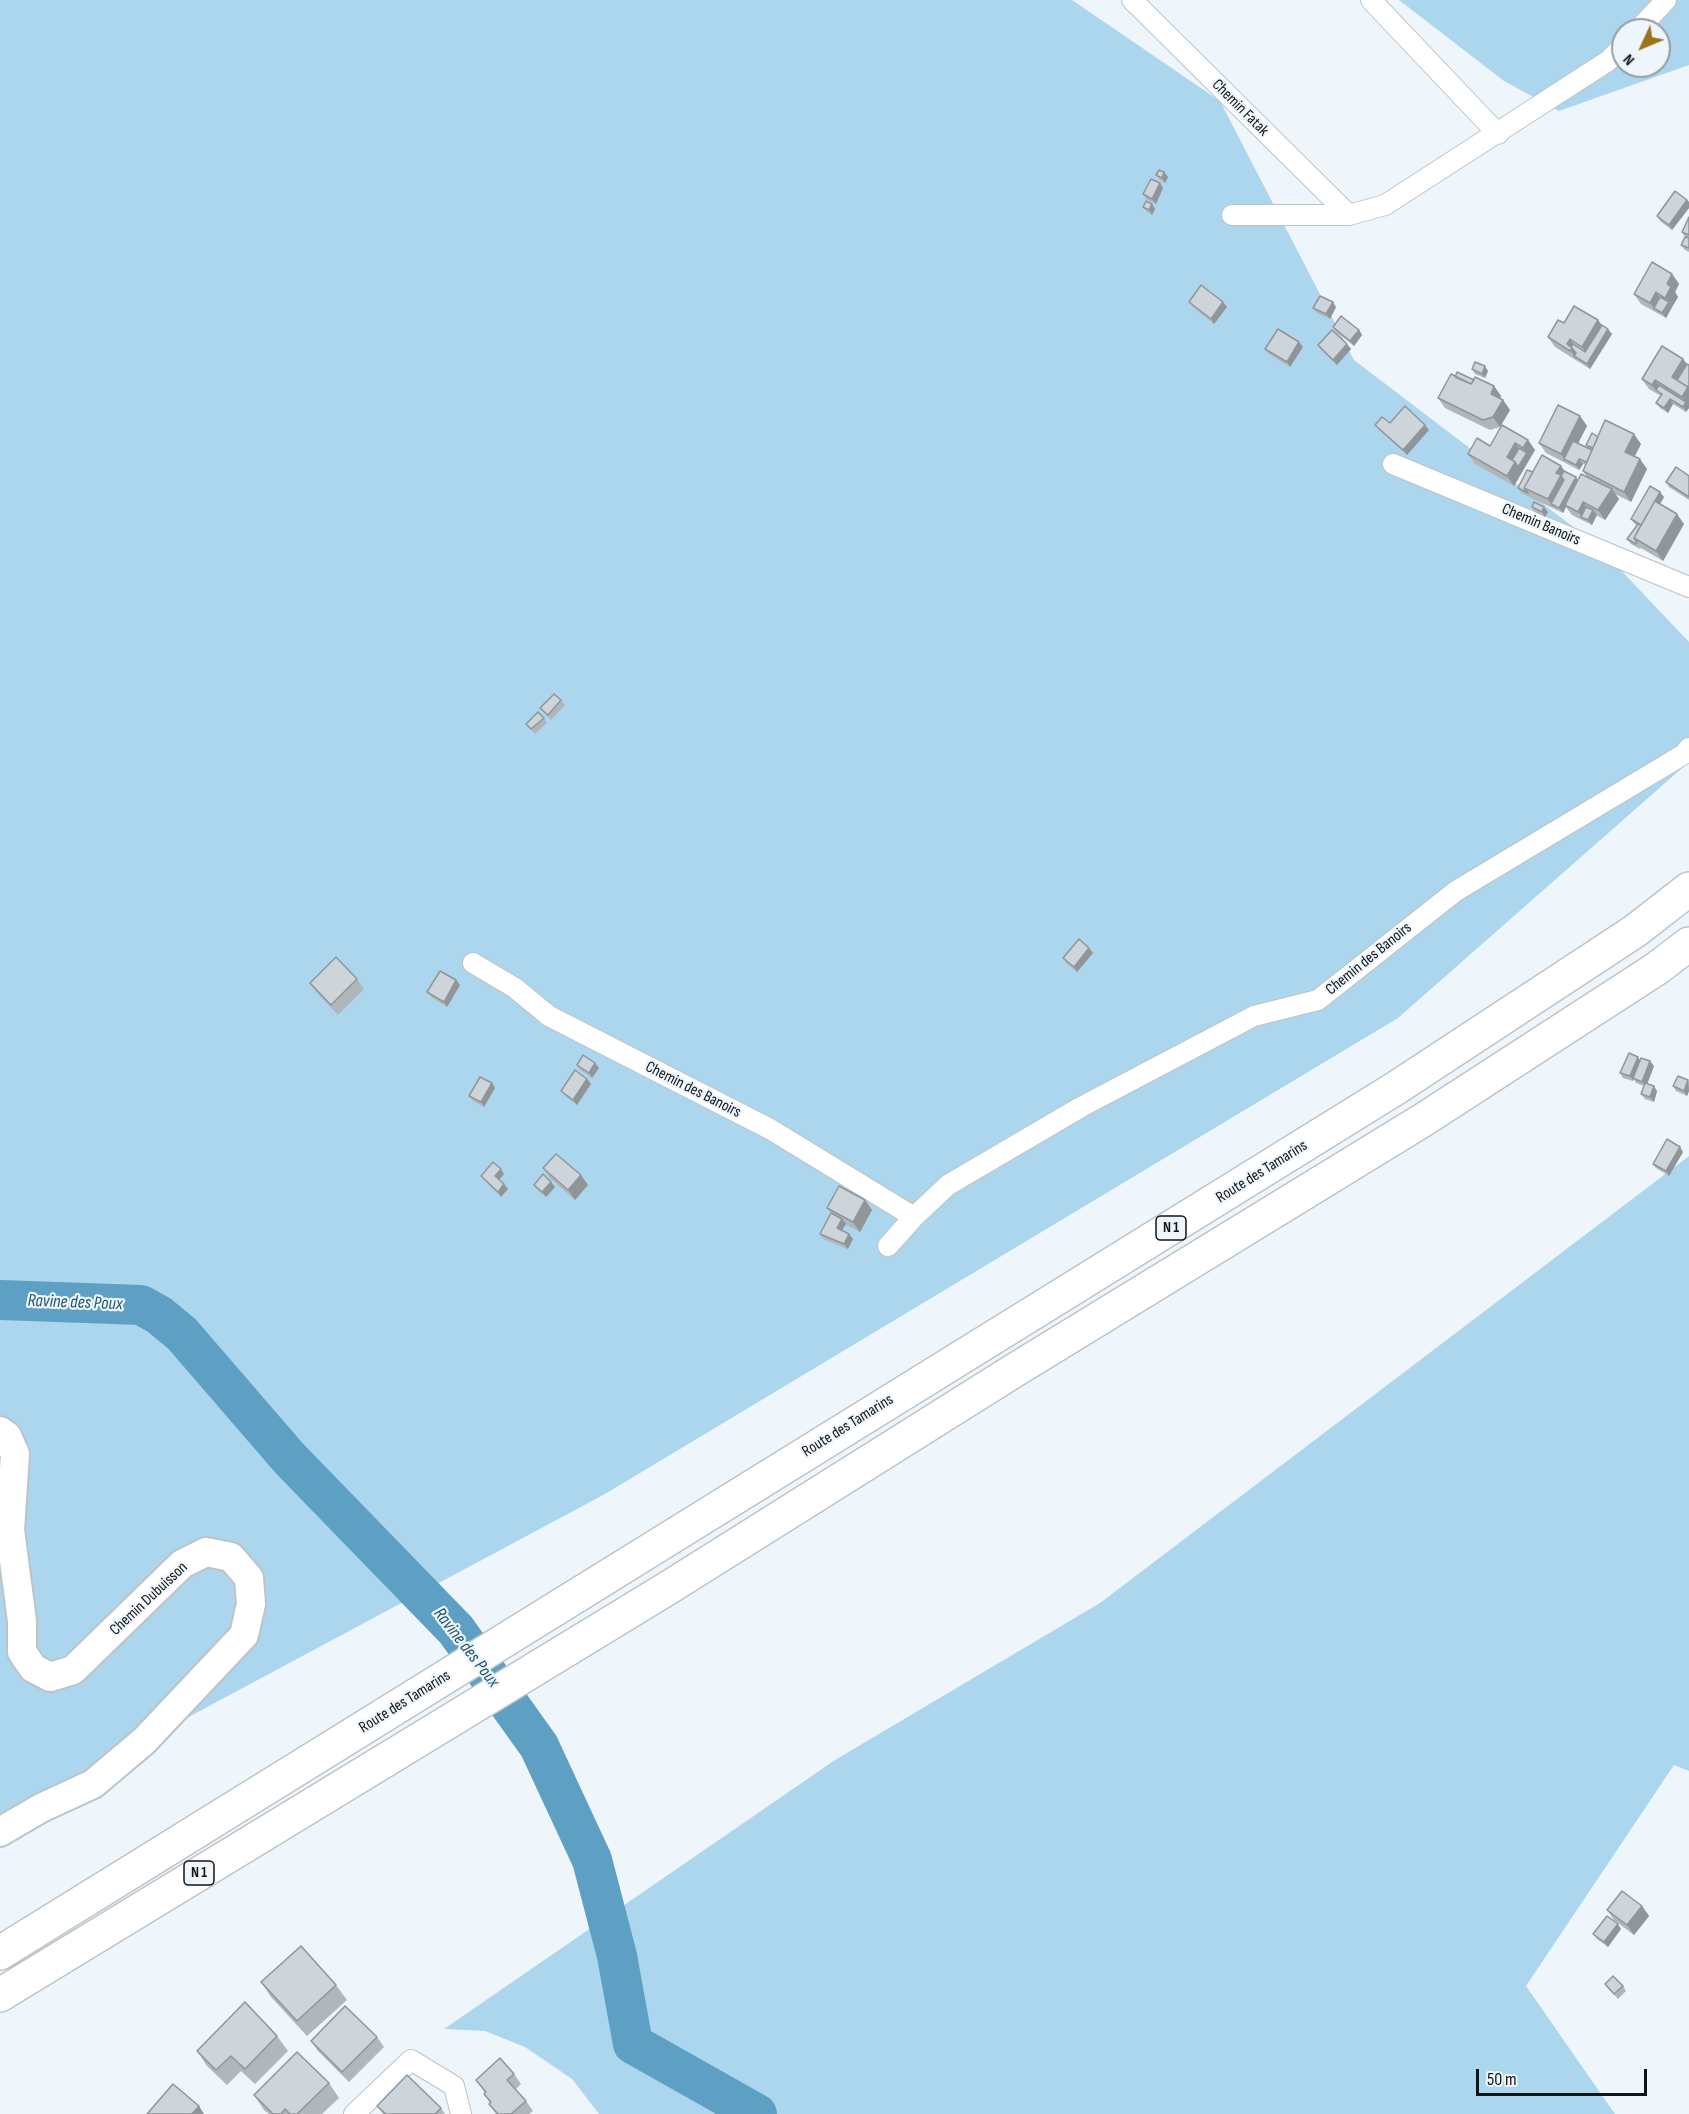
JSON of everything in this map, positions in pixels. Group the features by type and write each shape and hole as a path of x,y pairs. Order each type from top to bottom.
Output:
{"highway":[{"name":"Route des Tamarins","path":"0,1953 644,1552 1387,1095 1635,930 1689,889"},
{"name":"N 1","path":"0,1995 669,1588 1015,1370 1423,1120 1656,969 1689,944"}],"main road":[{"name":"Chemin Dubuisson","path":"0,1431 7,1436 15,1454 10,1530 22,1621 22,1652 33,1668 50,1677 73,1670 182,1564 206,1552 231,1557 249,1578 251,1605 244,1635 144,1741 93,1784 41,1808 0,1832"}],"street":[{"name":"Chemin Fatak","path":"1132,0 1349,215"},
{"path":"1371,0 1498,134"},
{"path":"1649,18 1666,0"},
{"path":"1232,214 1349,215 1385,205 1498,134 1611,58"},
{"name":"Chemin Banoirs","path":"1394,464 1689,587"},
{"name":"Chemin des Banoirs","path":"888,1246 948,1185 1081,1107 1254,1016 1318,1000 1456,891 1684,754 1689,748"},
{"name":"Chemin des Banoirs","path":"473,963 514,988 549,1016 771,1129 914,1217"},
{"path":"354,2114 411,2060 454,2086 461,2114"}],"shaded area":[{"path":"0,0 1072,0 1220,101 1354,360 1597,545 1689,642 1689,762 1398,1018 605,1494 0,1818"},
{"path":"1399,0 1689,0 1689,65 1671,71 1671,18 1611,18 1611,78 1652,78 1559,111 1504,81"},
{"path":"1689,1156 1689,1771 1674,1765 1526,1986 1615,2114 599,2114 572,2079 525,2047 485,2031 444,2029 835,1760 1100,1603"}],"building":[{"path":"1159,170 1164,172 1162,178 1156,175"},
{"path":"1151,179 1160,183 1152,199 1143,194"},
{"path":"1675,191 1687,200 1669,225 1657,216"},
{"path":"1146,201 1152,204 1149,210 1143,207"},
{"path":"1689,217 1689,235 1682,232"},
{"path":"1685,237 1689,238 1689,248 1681,245"},
{"path":"1652,262 1672,274 1667,284 1671,287 1665,298 1656,292 1650,303 1634,294"},
{"path":"1201,285 1223,302 1211,319 1189,302"},
{"path":"1320,296 1333,302 1326,314 1313,308"},
{"path":"1660,297 1669,302 1662,313 1654,308"},
{"path":"1574,306 1598,320 1582,347 1570,339 1567,344 1572,348 1570,351 1548,337 1558,320 1564,323"},
{"path":"1341,316 1359,330 1350,341 1333,327"},
{"path":"1602,325 1608,329 1587,364 1574,356 1576,353 1571,347 1573,344 1585,352"},
{"path":"1278,329 1299,342 1287,362 1265,349"},
{"path":"1332,330 1347,344 1333,360 1318,345"},
{"path":"1662,346 1683,359 1672,377 1688,387 1682,397 1655,380 1652,385 1642,379"},
{"path":"1475,362 1485,366 1482,374 1472,369"},
{"path":"1687,364 1689,365 1689,388 1677,380"},
{"path":"1457,372 1474,380 1471,384 1455,377"},
{"path":"1451,374 1471,384 1475,377 1494,386 1491,394 1503,400 1493,417 1483,420 1438,398"},
{"path":"1659,385 1686,402 1683,407 1670,399 1664,408 1656,403 1662,394 1656,390"},
{"path":"1558,405 1580,416 1561,454 1539,443"},
{"path":"1405,406 1425,425 1403,450 1375,425 1382,417 1390,423"},
{"path":"1605,420 1634,434 1625,452 1640,459 1624,492 1583,471"},
{"path":"1502,425 1528,440 1523,448 1515,443 1507,457 1515,462 1507,476 1468,454 1477,438 1490,446"},
{"path":"1592,433 1598,437 1593,448 1586,445"},
{"path":"1573,441 1592,450 1587,462 1579,459 1576,465 1564,459"},
{"path":"1519,448 1527,453 1518,467 1512,460"},
{"path":"1542,455 1561,466 1556,473 1561,475 1548,499 1524,488"},
{"path":"1676,467 1689,476 1689,497 1666,482"},
{"path":"1527,470 1533,472 1524,488 1528,493 1518,488"},
{"path":"1564,471 1576,477 1559,508 1551,504 1564,480 1561,476"},
{"path":"1581,474 1612,489 1598,510 1583,502 1578,512 1565,505"},
{"path":"1650,486 1660,492 1641,525 1631,519"},
{"path":"1655,501 1677,514 1656,551 1634,538"},
{"path":"1534,502 1544,507 1542,512 1532,507"},
{"path":"1586,507 1593,510 1588,520 1581,517"},
{"path":"1638,524 1641,525 1634,538 1636,544 1627,539"},
{"path":"554,694 561,700 548,715 540,708"},
{"path":"538,712 544,718 531,729 526,724"},
{"path":"1079,939 1089,948 1074,967 1063,958"},
{"path":"336,957 357,979 331,1005 310,983"},
{"path":"440,971 456,980 444,1002 427,992"},
{"path":"1629,1053 1638,1057 1630,1076 1620,1073"},
{"path":"583,1055 595,1063 589,1073 577,1065"},
{"path":"1641,1058 1650,1061 1642,1082 1633,1078"},
{"path":"575,1070 587,1079 573,1100 561,1091"},
{"path":"1678,1076 1688,1080 1684,1091 1673,1086"},
{"path":"480,1077 492,1083 481,1102 469,1096"},
{"path":"1645,1083 1654,1086 1650,1097 1641,1094"},
{"path":"1667,1139 1680,1147 1666,1171 1653,1164"},
{"path":"556,1154 581,1175 568,1190 543,1168"},
{"path":"493,1162 501,1169 495,1176 504,1184 498,1192 481,1176"},
{"path":"543,1174 551,1182 542,1192 534,1185"},
{"path":"839,1186 865,1200 853,1222 827,1208"},
{"path":"831,1213 842,1219 837,1228 849,1234 844,1244 820,1234"},
{"path":"1622,1891 1642,1906 1627,1925 1607,1910"},
{"path":"1607,1916 1618,1924 1604,1942 1593,1934"},
{"path":"301,1946 336,1985 297,2021 261,1982"},
{"path":"1613,1976 1623,1986 1614,1994 1605,1984"},
{"path":"245,2002 277,2036 245,2069 231,2056 216,2070 197,2051"},
{"path":"345,2006 377,2037 342,2072 311,2041"},
{"path":"297,2052 329,2083 297,2114 290,2114 285,2109 281,2114 273,2114 254,2095"},
{"path":"500,2058 514,2074 507,2080 526,2101 511,2114 498,2114 489,2104 491,2102 484,2094 486,2092 476,2080"},
{"path":"407,2075 441,2108 435,2114 386,2114 377,2106"},
{"path":"173,2084 199,2106 192,2114 147,2114"}],"waterway":[{"name":"Ravine des Poux","path":"0,1300 141,1305 159,1315 182,1334 289,1458 456,1630 539,1746 592,1860 617,1956 633,2044 757,2114"}]}
